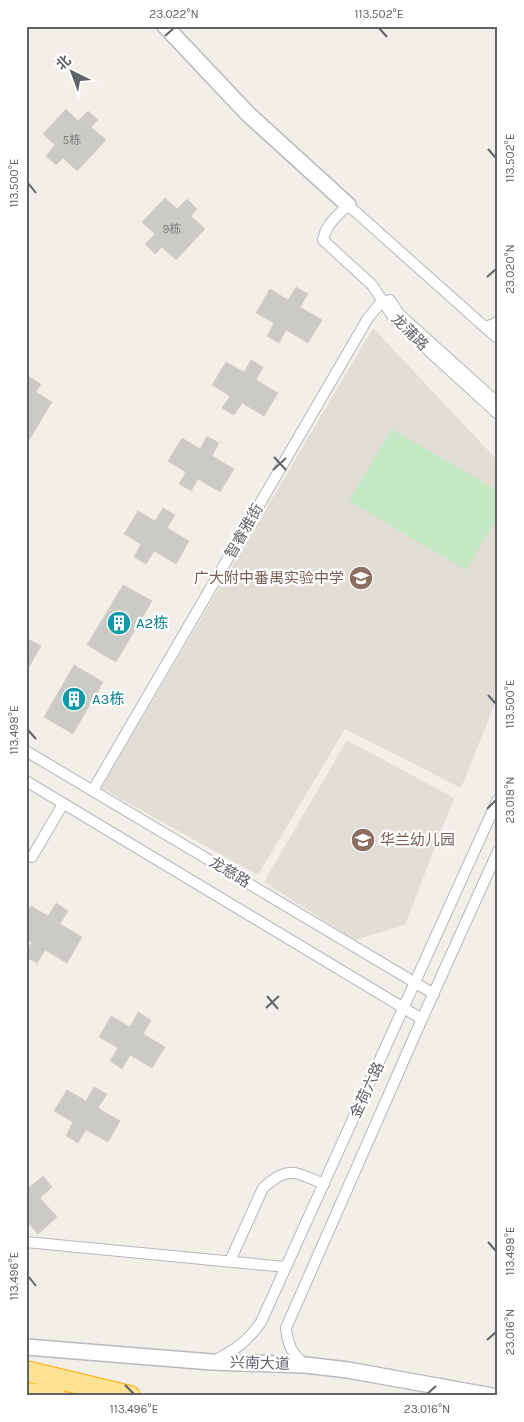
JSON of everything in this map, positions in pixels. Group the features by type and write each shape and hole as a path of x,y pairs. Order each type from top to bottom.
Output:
{"highway":[{"path":"26,1372 130,1396"},
{"path":"26,1393 56,1396"}],"main road":[{"path":"165,26 248,114 353,209"},
{"name":"兴南大道","path":"26,1347 212,1362 305,1365 348,1370 492,1396"}],"street":[{"path":"329,240 323,240 328,225 353,209 496,337"},
{"name":"龙蒲路","path":"329,240 372,285 395,320 498,414"},
{"name":"龙蒲路","path":"329,240 377,283 400,315 498,402"},
{"name":"智睿雅街","path":"93,790 368,318 383,300"},
{"path":"485,327 494,324 498,320"},
{"name":"龙慈路","path":"26,750 434,994"},
{"name":"龙慈路","path":"26,781 422,1019"},
{"name":"金荷六路","path":"212,1362 232,1352 252,1334 261,1322 498,799"},
{"path":"32,857 64,804"},
{"name":"金荷六路","path":"305,1365 293,1353 286,1328 498,852"},
{"path":"230,1261 263,1188 272,1180 282,1173 296,1172 324,1184"},
{"path":"26,1242 286,1267"}],"shaded area":[{"name":"广大附中番禺实验中学","path":"373,328 498,461 498,696 461,788 345,729 258,875 101,788"},
{"name":"华兰幼儿园","path":"347,740 454,798 405,925 355,940 264,882"}],"green space":[{"path":"392,429 498,491 498,516 466,570 349,501"}],"building":[{"path":"66,109 78,121 88,111 98,120 91,127 106,140 77,171 63,158 56,165 46,156 55,145 43,134"},
{"path":"165,198 177,209 187,199 197,209 191,216 205,229 176,260 162,247 155,254 145,244 155,234 142,222"},
{"path":"296,287 308,294 300,307 322,320 308,343 286,330 279,343 267,336 274,323 256,313 270,289 288,300"},
{"path":"251,360 263,367 256,380 278,393 264,416 242,403 234,415 222,408 230,396 212,385 226,362 244,372"},
{"path":"26,375 41,384 36,392 52,402 26,445"},
{"path":"207,436 219,443 212,456 234,469 220,492 198,479 191,491 179,484 186,472 168,461 182,438 200,449"},
{"path":"163,508 175,515 167,528 189,541 176,564 154,551 146,564 134,557 141,544 124,534 138,511 155,521"},
{"name":"A2栋","path":"123,585 152,601 116,662 87,645"},
{"path":"26,638 41,646 26,672"},
{"name":"A3栋","path":"74,665 103,682 73,734 44,717"},
{"path":"56,903 68,911 60,924 82,937 67,963 45,950 37,963 26,957 26,952 32,942 26,939 26,914 31,906 48,916"},
{"path":"138,1012 151,1020 143,1034 165,1047 152,1068 130,1055 122,1069 110,1061 118,1048 99,1037 111,1016 130,1027"},
{"path":"94,1087 107,1094 98,1108 120,1121 108,1142 86,1130 78,1143 66,1136 73,1122 54,1111 67,1090 86,1101"},
{"path":"43,1176 52,1187 40,1198 57,1217 38,1234 26,1220 26,1190"}],"place":[{"name":"广大附中番禺实验中学","path":"361,578"},
{"name":"A2栋","path":"119,623"},
{"name":"A3栋","path":"74,699"},
{"name":"华兰幼儿园","path":"363,840"}]}
